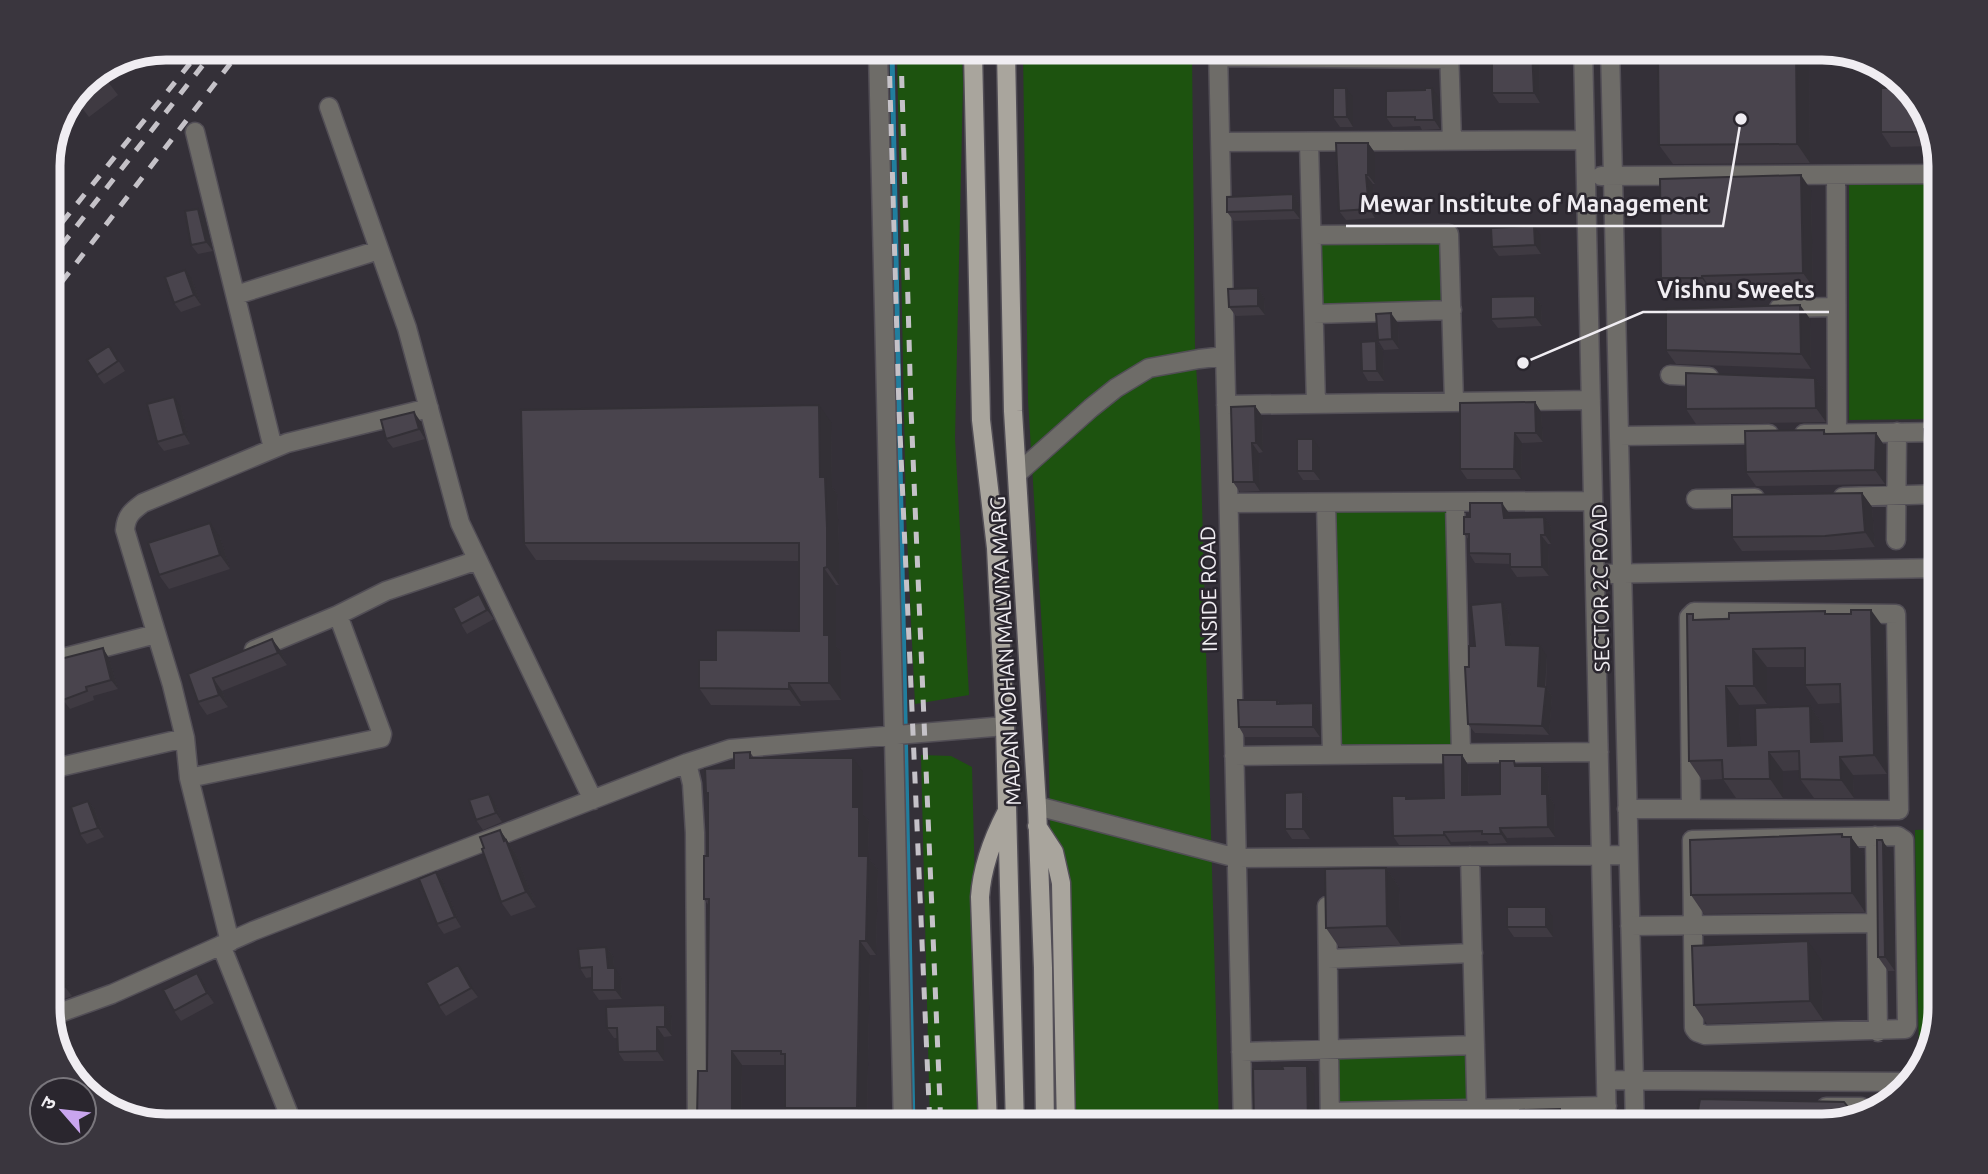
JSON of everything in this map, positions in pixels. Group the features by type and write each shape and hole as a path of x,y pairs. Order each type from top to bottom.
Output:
{"main road":[{"name":"MADAN MOHAN MALVIYA MARG","path":"973,60 981,420 996,548 1005,726 1015,1114"},
{"name":"MADAN MOHAN MALVIYA MARG","path":"1006,60 1013,411 1037,806 1045,1114"},
{"path":"987,1114 979,897 990,846 1007,811"},
{"path":"1037,826 1054,852 1061,883 1066,1114"}],"street":[{"path":"878,60 897,735 903,1114"},
{"name":"INSIDE ROAD","path":"1218,60 1243,1114"},
{"path":"1449,60 1452,141"},
{"name":"SECTOR 2C ROAD","path":"1583,60 1607,1114"},
{"name":"SECTOR 2C ROAD","path":"1610,60 1635,1114"},
{"path":"329,107 407,327 460,523 593,800"},
{"path":"195,132 273,447"},
{"path":"1220,142 1585,141"},
{"path":"1309,142 1316,404"},
{"path":"1586,177 1928,174"},
{"path":"1836,175 1836,307 1831,381 1838,433"},
{"path":"1312,235 1449,234 1454,402"},
{"path":"236,295 379,250"},
{"path":"1758,309 1836,307"},
{"path":"1314,314 1452,310"},
{"path":"1589,315 1616,315"},
{"path":"1017,473 1116,388 1149,368 1225,356"},
{"path":"1670,375 1726,377"},
{"path":"1226,405 1591,400"},
{"path":"290,1114 225,943 189,778 179,682 156,634 125,530 128,515 143,503 273,447 429,408"},
{"path":"1896,540 1897,432"},
{"path":"1619,436 1928,432"},
{"path":"1830,497 1928,495"},
{"path":"1696,499 1776,498"},
{"path":"1228,503 1593,501"},
{"path":"1455,502 1461,754"},
{"path":"1326,503 1332,755"},
{"path":"236,658 338,615 386,591 478,560"},
{"path":"1595,574 1928,568"},
{"path":"1627,809 1691,810 1899,810 1896,614 1691,613 1691,810"},
{"path":"189,778 381,738 382,734 338,615"},
{"path":"60,659 156,634"},
{"path":"60,1012 112,993 225,943 687,763 730,749 1005,726"},
{"path":"60,766 185,738"},
{"path":"1234,756 1599,752"},
{"path":"687,763 692,784 695,833 697,1114"},
{"path":"1037,806 1237,858 1629,855"},
{"path":"1875,836 1878,1032"},
{"path":"1875,836 1898,836 1904,839 1907,1025 1901,1031 1878,1032 1705,1035 1697,1032 1694,1028 1692,840 1875,836"},
{"path":"1471,856 1477,1114"},
{"path":"1326,857 1330,1114"},
{"path":"1630,926 1876,923"},
{"path":"1328,960 1473,953"},
{"path":"1241,1052 1475,1045"},
{"path":"1606,1080 1900,1082"},
{"path":"1520,1114 1607,1106"},
{"path":"1805,1106 1860,1107"}],"green space":[{"path":"897,60 962,60 955,438 969,695 915,704 906,516"},
{"path":"1023,60 1192,60 1195,349 1200,431 1219,1114 1057,1114 1048,728 1028,400"},
{"path":"1928,184 1928,419 1849,420 1849,185"},
{"path":"1445,239 1446,305 1320,306 1319,241"},
{"path":"1448,509 1452,746 1338,748 1335,511"},
{"path":"921,755 951,756 972,767 981,1114 930,1114"},
{"path":"1915,830 1928,830 1928,1023 1919,1051"},
{"path":"1469,1051 1470,1103 1336,1106 1336,1054"}],"building":[{"path":"1492,60 1532,60 1534,93 1492,93"},
{"path":"1658,60 1796,60 1797,144 1659,145"},
{"path":"1333,88 1346,88 1347,117 1333,117"},
{"path":"1432,88 1434,120 1386,117 1386,91"},
{"path":"1881,88 1895,88 1902,95 1918,118 1923,132 1881,132"},
{"path":"1336,143 1368,143 1366,175 1369,209 1339,211"},
{"path":"1801,175 1803,273 1661,278 1660,179"},
{"path":"1293,194 1293,210 1227,212 1227,197"},
{"path":"198,209 206,242 191,245 185,211"},
{"path":"1534,226 1535,245 1492,247 1491,228"},
{"path":"185,270 194,295 174,303 165,277"},
{"path":"1258,288 1258,306 1229,307 1228,289"},
{"path":"1535,296 1535,317 1491,319 1491,297"},
{"path":"1800,305 1801,354 1666,350 1666,309"},
{"path":"1391,313 1392,339 1378,340 1376,314"},
{"path":"1376,341 1377,371 1362,371 1361,342"},
{"path":"109,346 118,361 97,375 87,360"},
{"path":"1686,373 1815,378 1816,408 1686,409"},
{"path":"174,397 184,434 157,442 147,404"},
{"path":"1535,402 1536,433 1515,433 1514,469 1460,469 1460,403"},
{"path":"819,405 820,477 825,477 827,527 824,635 829,635 829,683 789,683 789,689 699,688 699,660 716,660 716,630 799,631 799,543 524,543 521,410"},
{"path":"1255,406 1256,443 1252,443 1254,482 1233,482 1231,407"},
{"path":"414,412 419,429 386,439 381,420"},
{"path":"1928,428 1928,468 1927,468 1924,429"},
{"path":"1824,430 1824,434 1876,433 1875,470 1746,472 1745,431"},
{"path":"1297,439 1313,439 1313,471 1297,471"},
{"path":"1928,491 1928,529 1926,529"},
{"path":"1862,493 1865,532 1825,536 1732,537 1732,495"},
{"path":"1470,503 1502,503 1504,518 1544,517 1545,535 1541,535 1542,567 1510,567 1510,554 1469,553 1469,534 1464,534 1464,517 1470,517"},
{"path":"210,523 220,555 159,575 148,543"},
{"path":"479,594 487,610 461,624 453,608"},
{"path":"1502,602 1506,645 1540,646 1538,686 1546,687 1542,726 1468,724 1465,667 1469,667 1469,646 1475,646 1471,605"},
{"path":"1851,610 1871,610 1874,755 1840,757 1841,780 1800,779 1799,751 1769,752 1770,779 1723,779 1722,760 1689,761 1687,614 1693,614 1693,620 1729,619 1729,613 1825,611 1825,614 1851,614","holes":["1805,648 1805,685 1840,684 1842,741 1811,742 1810,706 1755,708 1756,745 1728,746 1726,686 1754,686 1753,649"]},
{"path":"272,639 278,653 213,678 219,695 198,702 188,674"},
{"path":"103,648 111,680 86,687 87,691 63,700 60,692 60,659"},
{"path":"1238,700 1277,700 1277,704 1313,703 1313,727 1239,727"},
{"path":"750,752 750,758 853,758 853,807 859,807 859,856 868,856 866,941 860,941 857,1108 785,1108 785,1054 781,1054 781,1051 732,1051 732,1114 697,1114 698,1071 707,1071 709,899 704,899 704,856 708,856 708,793 705,769 734,768 734,753"},
{"path":"1443,755 1462,755 1462,795 1500,794 1500,761 1514,761 1515,766 1542,766 1542,794 1547,794 1548,827 1500,828 1501,834 1482,834 1482,831 1393,836 1392,796 1406,796 1406,799 1444,798"},
{"path":"1303,792 1303,829 1285,829 1285,793"},
{"path":"489,794 496,813 476,820 469,800"},
{"path":"88,801 98,828 80,834 71,807"},
{"path":"500,830 526,892 501,902 480,837"},
{"path":"1842,834 1842,837 1851,837 1852,893 1691,895 1690,840"},
{"path":"1877,840 1882,840 1883,843 1885,957 1878,957"},
{"path":"1386,868 1387,926 1326,928 1325,869"},
{"path":"436,872 455,917 437,924 419,879"},
{"path":"1507,907 1546,907 1546,927 1507,927"},
{"path":"1808,941 1810,1001 1694,1005 1692,946"},
{"path":"606,947 608,968 615,968 615,990 592,990 592,967 580,968 578,949"},
{"path":"458,965 471,988 439,1006 426,983"},
{"path":"197,973 207,993 174,1011 163,990"},
{"path":"60,974 65,987 60,989"},
{"path":"665,1005 665,1027 657,1027 657,1051 618,1052 617,1028 607,1028 606,1007"},
{"path":"1282,1066 1307,1066 1308,1114 1254,1114 1253,1069 1283,1069"},
{"path":"1700,1099 1844,1102 1848,1107 1848,1111 1837,1114 1697,1114"},
{"path":"1560,1109 1560,1114 1520,1114 1520,1110"}],"waterway":[{"path":"892,60 913,1114"}],"railway":[{"path":"60,225 193,60"},
{"path":"60,247 207,60"},
{"path":"60,284 233,60"},
{"path":"889,60 899,409 929,1114"},
{"path":"901,60 911,409 940,1114"}],"place":[{"name":"Mewar Institute of Management","path":"1741,119"},
{"name":"Vishnu Sweets","path":"1523,363"}]}
